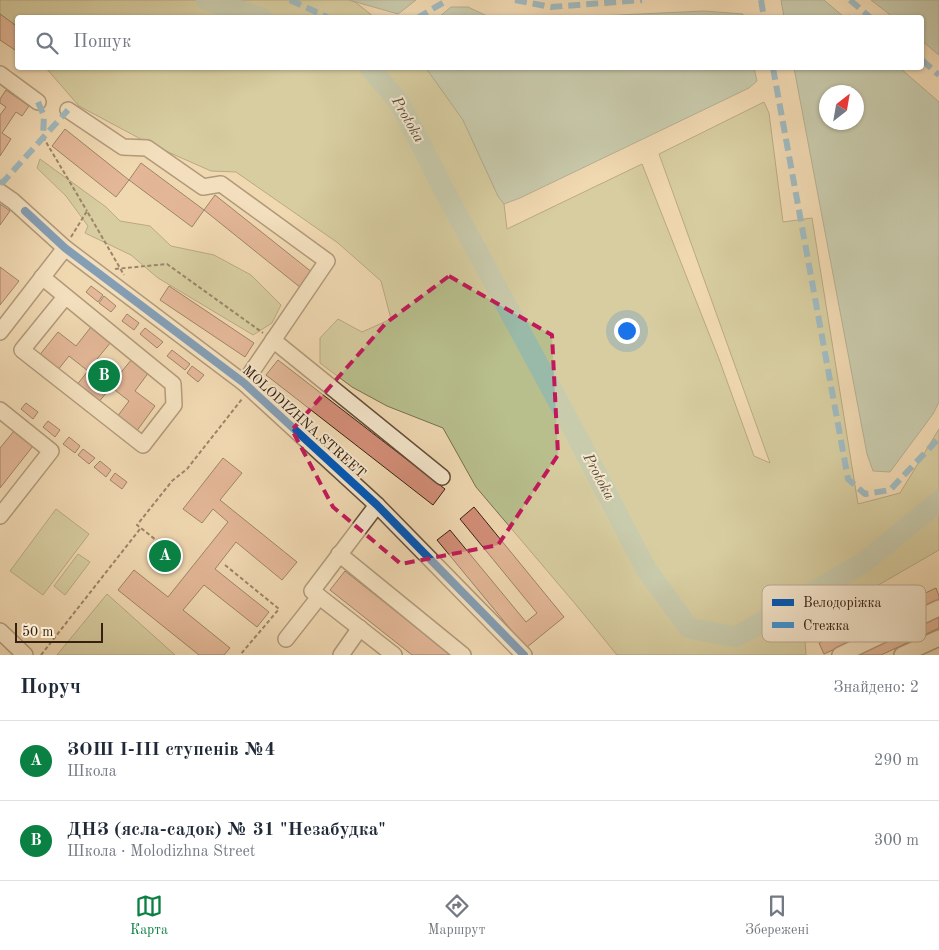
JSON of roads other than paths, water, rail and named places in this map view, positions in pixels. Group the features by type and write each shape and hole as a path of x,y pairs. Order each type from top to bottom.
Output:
{"street":[{"path":"0,74 38,102"},
{"path":"68,110 123,147 147,148 203,188 221,184 327,261 273,340 247,386"},
{"name":"MOLODIZHNA STREET","path":"0,192 25,211 65,248 247,386 376,505 524,655"},
{"path":"0,332 65,248"},
{"path":"42,277 173,384 174,406 143,445 22,350 65,297"},
{"path":"273,340 442,476"},
{"path":"0,516 51,451 1,412"},
{"path":"376,505 312,592 394,655"},
{"path":"340,554 463,655"},
{"path":"286,639 319,597"},
{"path":"926,614 939,608"},
{"path":"341,655 360,628"},
{"path":"0,631 25,655"},
{"path":"902,655 939,638"},
{"path":"840,655 867,642"}],"waterway":[{"name":"Protoka","path":"206,0 253,15"},
{"name":"Protoka","path":"372,70 399,102 646,569 689,628 736,637 762,622"},
{"name":"Protoka","path":"825,585 866,561 939,501"}],"place":[{"name":"ДНЗ (ясла-садок) № 31 \"Незабудка\"","path":"104,376"},
{"name":"ЗОШ І-ІІІ ступенів №4","path":"165,556"}]}
